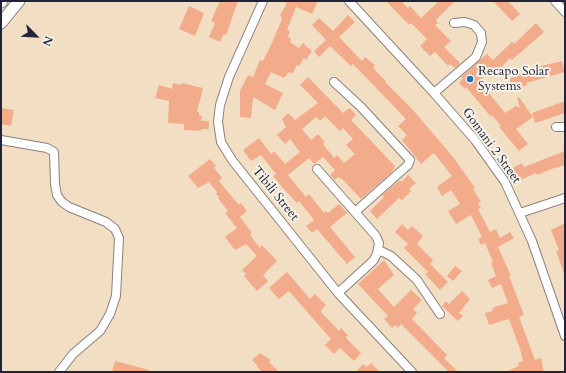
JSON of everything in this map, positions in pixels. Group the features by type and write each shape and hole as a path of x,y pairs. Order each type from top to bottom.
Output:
{"main road":[{"path":"1,23 19,1"}],"street":[{"name":"Tibili Street","path":"263,1 229,77 220,105 218,134 223,146 232,160 338,293 412,372"},
{"name":"Gomani 2 Street","path":"349,1 434,93 475,140 495,167 510,192 520,213 565,334"},
{"path":"556,1 565,12"},
{"path":"434,93 476,58 482,42 481,33 474,25 465,22 454,24"},
{"path":"334,82 361,107 410,160 408,165 355,212"},
{"path":"556,127 565,127"},
{"path":"1,140 47,148 54,152 55,184 57,195 62,202 69,207 106,222 115,229 118,238 116,296 110,314 100,331 73,354 59,372"},
{"path":"317,170 378,240 379,250 373,261 338,293"},
{"path":"520,213 565,198"},
{"path":"379,250 391,256 418,280 440,314"}],"building":[{"path":"220,1 238,1 226,35 224,34 220,42 209,37 215,23 211,21"},
{"path":"281,1 313,1 317,3 312,14 296,7 287,30 290,31 288,37 291,39 290,42 299,48 303,43 312,51 306,60 304,58 299,66 297,65 292,74 289,72 284,78 271,72 265,84 283,93 275,110 253,97 251,118 240,117 240,91 248,75 253,77 260,60 263,61 271,45 282,19 280,15 287,3"},
{"path":"386,1 401,1 408,8 410,6 421,18 439,1 455,1 436,20 438,23 435,25 451,41 444,47 460,63 455,68 450,64 448,66 435,52 430,56 420,46 427,39 411,23 409,25"},
{"path":"493,1 508,1 520,14 512,21"},
{"path":"189,6 204,13 195,36 179,29"},
{"path":"348,15 355,22 339,37 362,61 365,57 375,65 373,67 386,81 385,82 413,110 453,157 475,188 473,189 481,202 478,204 481,208 478,209 490,232 496,229 500,238 510,232 514,238 498,247 511,276 509,276 524,315 519,317 535,360 541,358 544,372 506,372 519,366 518,363 523,361 520,349 509,319 489,325 485,313 493,311 492,308 508,303 501,284 492,288 488,280 496,276 491,263 493,262 485,243 481,245 478,239 482,237 471,215 456,224 448,211 460,204 451,190 442,196 437,187 452,176 434,153 421,164 402,140 407,135 398,126 406,119 353,64 351,66 330,46 319,57 314,51 326,40 312,25 319,18 333,31"},
{"path":"536,23 544,32 512,60 510,58 496,73 492,69 479,81 483,85 477,91 485,88 505,113 516,106 520,108 517,98 519,97 533,117 516,129 528,144 519,151 499,127 501,126 492,115 491,117 466,87 465,89 459,83 463,78 461,77 487,54 493,60 512,42 514,44"},
{"path":"562,61 565,72 526,83 527,85 514,90 509,79 529,71 528,69"},
{"path":"308,77 343,113 350,108 356,115 351,120 395,166 392,172 361,199 343,180 338,177 335,180 330,175 335,170 323,157 314,164 309,158 288,175 306,197 309,194 324,213 326,211 328,213 339,204 347,213 330,227 355,257 347,264 317,229 312,233 306,226 314,220 299,201 297,203 273,176 276,174 261,155 251,161 243,150 259,138 271,154 274,151 285,164 300,152 290,139 285,144 277,135 286,127 282,119 288,113 295,120 318,103 300,85","holes":["325,116 340,131 343,128 353,139 346,145 355,154 344,163 337,155 334,158 323,144 325,142 318,134 311,140 302,129 316,117 320,121"]},
{"path":"173,83 181,85 182,83 203,88 197,112 199,112 199,115 202,116 201,121 209,121 209,129 201,129 201,131 184,130 184,124 168,123 169,101 155,98 159,85 172,89"},
{"path":"565,101 565,113 535,123 532,113"},
{"path":"1,108 14,110 11,126 1,124"},
{"path":"565,151 565,165 537,175 536,173 516,182 509,170 522,163 524,167"},
{"path":"210,159 216,166 214,168 222,178 219,181 239,205 241,203 247,211 240,217 252,233 250,235 260,248 262,245 277,261 263,275 268,281 257,291 244,276 246,274 242,270 257,256 246,244 235,250 225,237 237,228 225,213 228,211 218,198 219,197 216,194 217,192 209,182 198,188 188,176"},
{"path":"408,175 416,183 409,189 411,191 402,200 399,198 377,219 370,211 384,197 382,195 400,180 402,182"},
{"path":"565,223 564,274 556,251 559,250 551,230"},
{"path":"402,224 408,230 412,226 423,236 417,244 433,260 430,264 448,282 440,290 425,274 428,272 404,248 408,244 395,232"},
{"path":"384,260 394,275 378,289 394,307 411,290 422,300 413,309 417,313 412,319 447,355 444,358 458,372 449,372 401,324 398,328 395,325 392,328 384,319 388,316 358,284"},
{"path":"455,266 462,271 453,281 447,276"},
{"path":"287,272 310,299 315,294 326,305 321,310 322,313 339,331 341,328 348,335 346,337 348,340 361,353 354,361 340,348 334,354 325,345 331,339 289,291 279,299 269,288"},
{"path":"462,291 470,299 459,313 463,316 458,321 442,306 446,301 449,304"},
{"path":"260,353 271,360 269,362 279,372 262,372 257,367 258,366 252,360"},
{"path":"115,361 149,370 149,372 112,372"},
{"path":"371,363 380,372 356,372 363,364 367,367"}],"place":[{"name":"Recapo Solar Systems","path":"470,79"}]}
